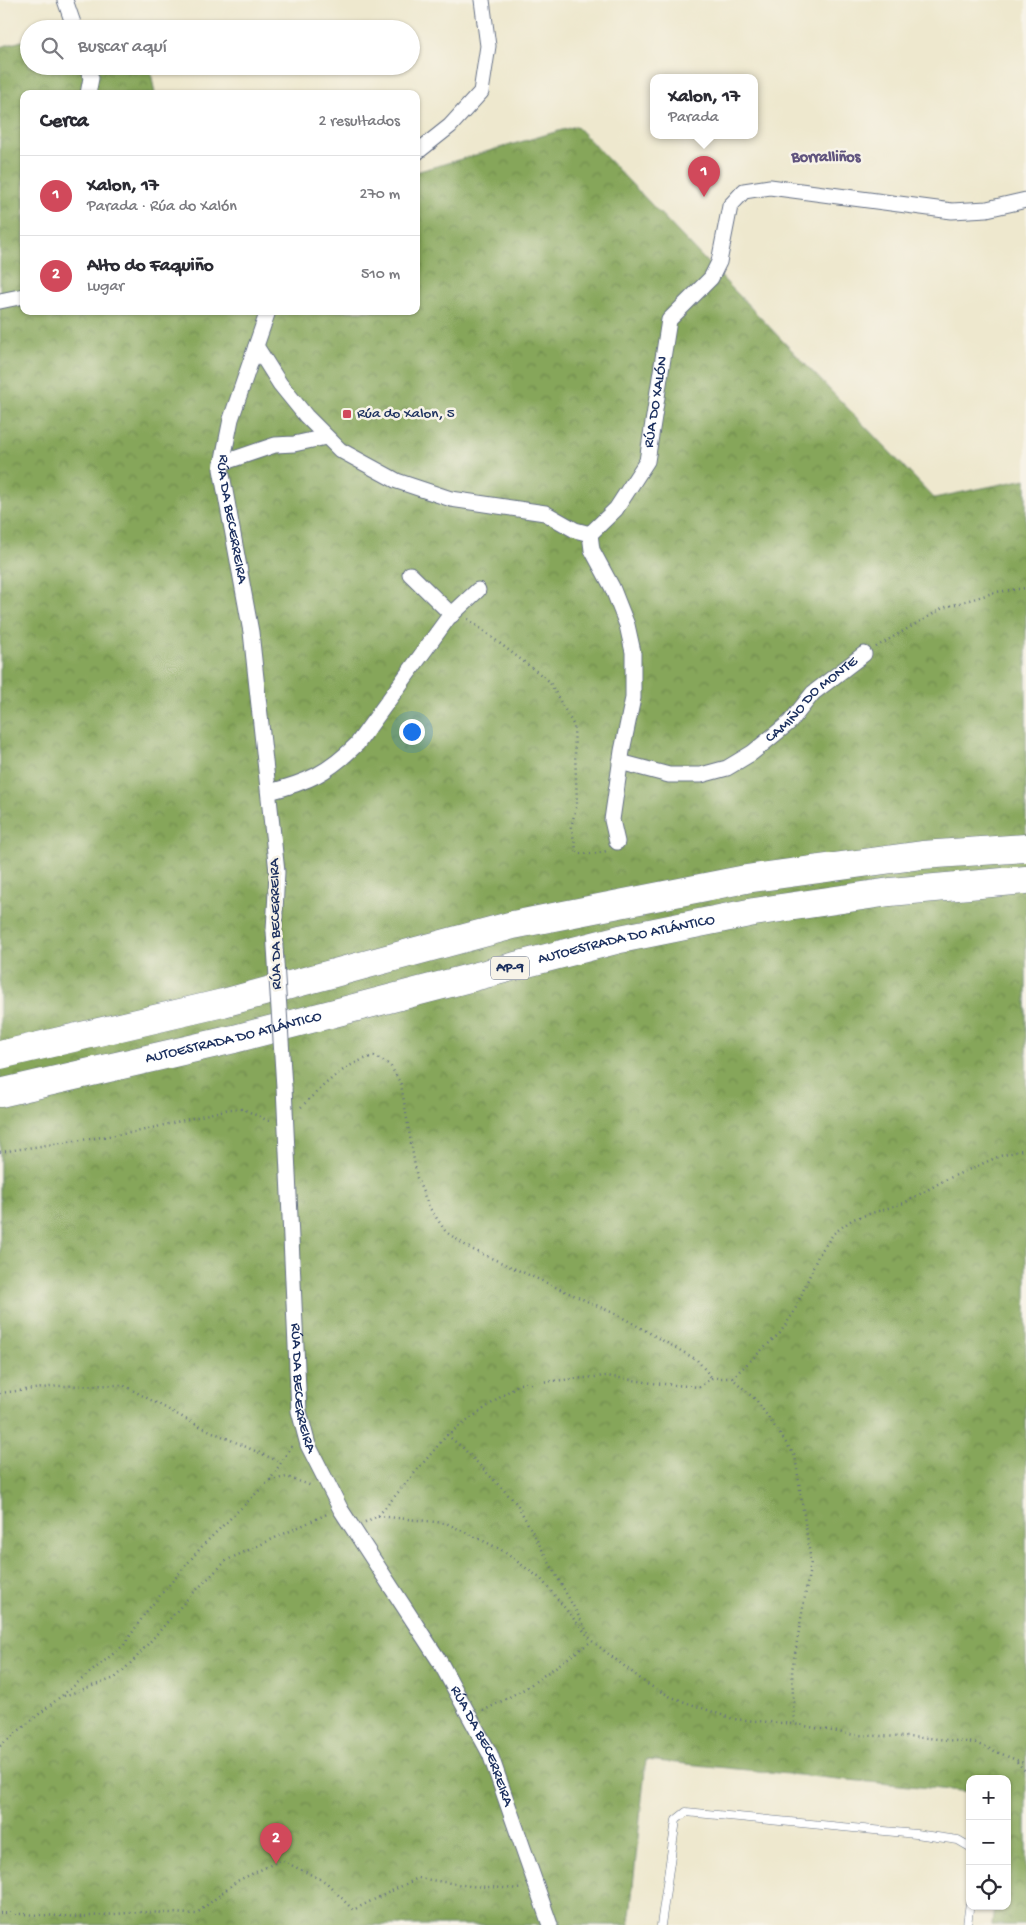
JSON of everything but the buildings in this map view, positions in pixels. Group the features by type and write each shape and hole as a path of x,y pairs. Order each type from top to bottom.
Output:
{"highway":[{"path":"0,1055 214,1005 513,925 746,879 922,855 1026,848"},
{"name":"AUTOESTRADA DO ATLÁNTICO","path":"0,1093 234,1039 620,939 754,912 880,893 1026,880"}],"street":[{"path":"65,0 72,20"},
{"path":"420,150 450,126 481,92 488,46 482,0"},
{"path":"89,90 90,75"},
{"name":"RÚA DO XALÓN","path":"590,534 616,509 647,460 669,320 711,278 719,262 730,206 744,191 770,187 952,211 987,209 1026,200"},
{"path":"0,301 20,297"},
{"name":"RÚA DA BECERREIRA","path":"267,315 231,419 221,469 251,632 277,872 274,931 284,1086 299,1411 308,1445 341,1510 440,1662 490,1754 550,1925"},
{"path":"256,346 280,384 326,437 340,450 397,481 451,499 545,513 575,530 590,534 592,550 612,587 627,625 633,652 633,698 620,762 612,820 617,842"},
{"path":"222,464 276,445 294,444 326,437"},
{"path":"410,574 454,613"},
{"path":"269,792 303,783 339,762 357,744 454,613 478,590"},
{"name":"CAMIÑO DO MONTE","path":"620,762 669,775 701,775 727,768 752,753 790,722 813,694 864,654"}],"lane":[{"path":"661,1925 676,1820 686,1812 916,1834 958,1840 966,1845"},
{"path":"967,1925 969,1910"}],"path":[{"name":"CAMIÑO DO MONTE","path":"864,654 943,608 996,592 1026,588"},
{"path":"454,613 549,681 574,726 577,804 571,826 577,853 592,854 611,850 617,842"},
{"path":"0,1152 136,1132 229,1109 243,1109 285,1126 334,1075 358,1060 374,1056 390,1065 401,1084 417,1178 429,1207 446,1232 471,1249 618,1315 697,1360 712,1378"},
{"path":"732,1378 780,1333 794,1312 818,1256 834,1233 853,1219 904,1202 945,1180 1000,1156 1026,1150"},
{"path":"353,1528 378,1516 448,1435 519,1384 606,1376 652,1384 698,1387 712,1378 732,1378 758,1400 795,1456 811,1562 792,1670 794,1724"},
{"path":"0,1393 59,1386 123,1385 197,1425 280,1462"},
{"path":"0,1746 124,1645 146,1612 204,1544 270,1480 304,1428"},
{"path":"448,1435 517,1504 592,1641"},
{"path":"270,1480 287,1477 333,1494"},
{"path":"63,1696 115,1678 135,1659 189,1597 227,1560 317,1516 341,1510"},
{"path":"378,1516 446,1523 500,1549 541,1579 592,1641 647,1684 671,1697 733,1720 794,1724 854,1735 929,1738 975,1743 1026,1764"},
{"path":"470,1718 526,1688 592,1641"},
{"path":"1016,1761 1026,1772"},
{"path":"0,1913 79,1918 140,1912 196,1914 238,1881 281,1860 326,1882 353,1910 418,1878 470,1886 537,1890"}],"green space":[{"path":"20,41 20,75 152,75 154,90 20,90 20,315 420,315 420,171 576,126 934,498 1026,479 1026,1925 992,1925 994,1910 1011,1910 1011,1775 966,1775 966,1792 646,1760 629,1925 0,1925 0,47"}],"place":[{"name":"Xalon, 17","path":"704,197"},
{"name":"Rúa do Xalon, 5","path":"347,414"},
{"name":"Alto do Faquiño","path":"276,1864"}],"district":[{"name":"Borralliños","path":"826,158"}]}
